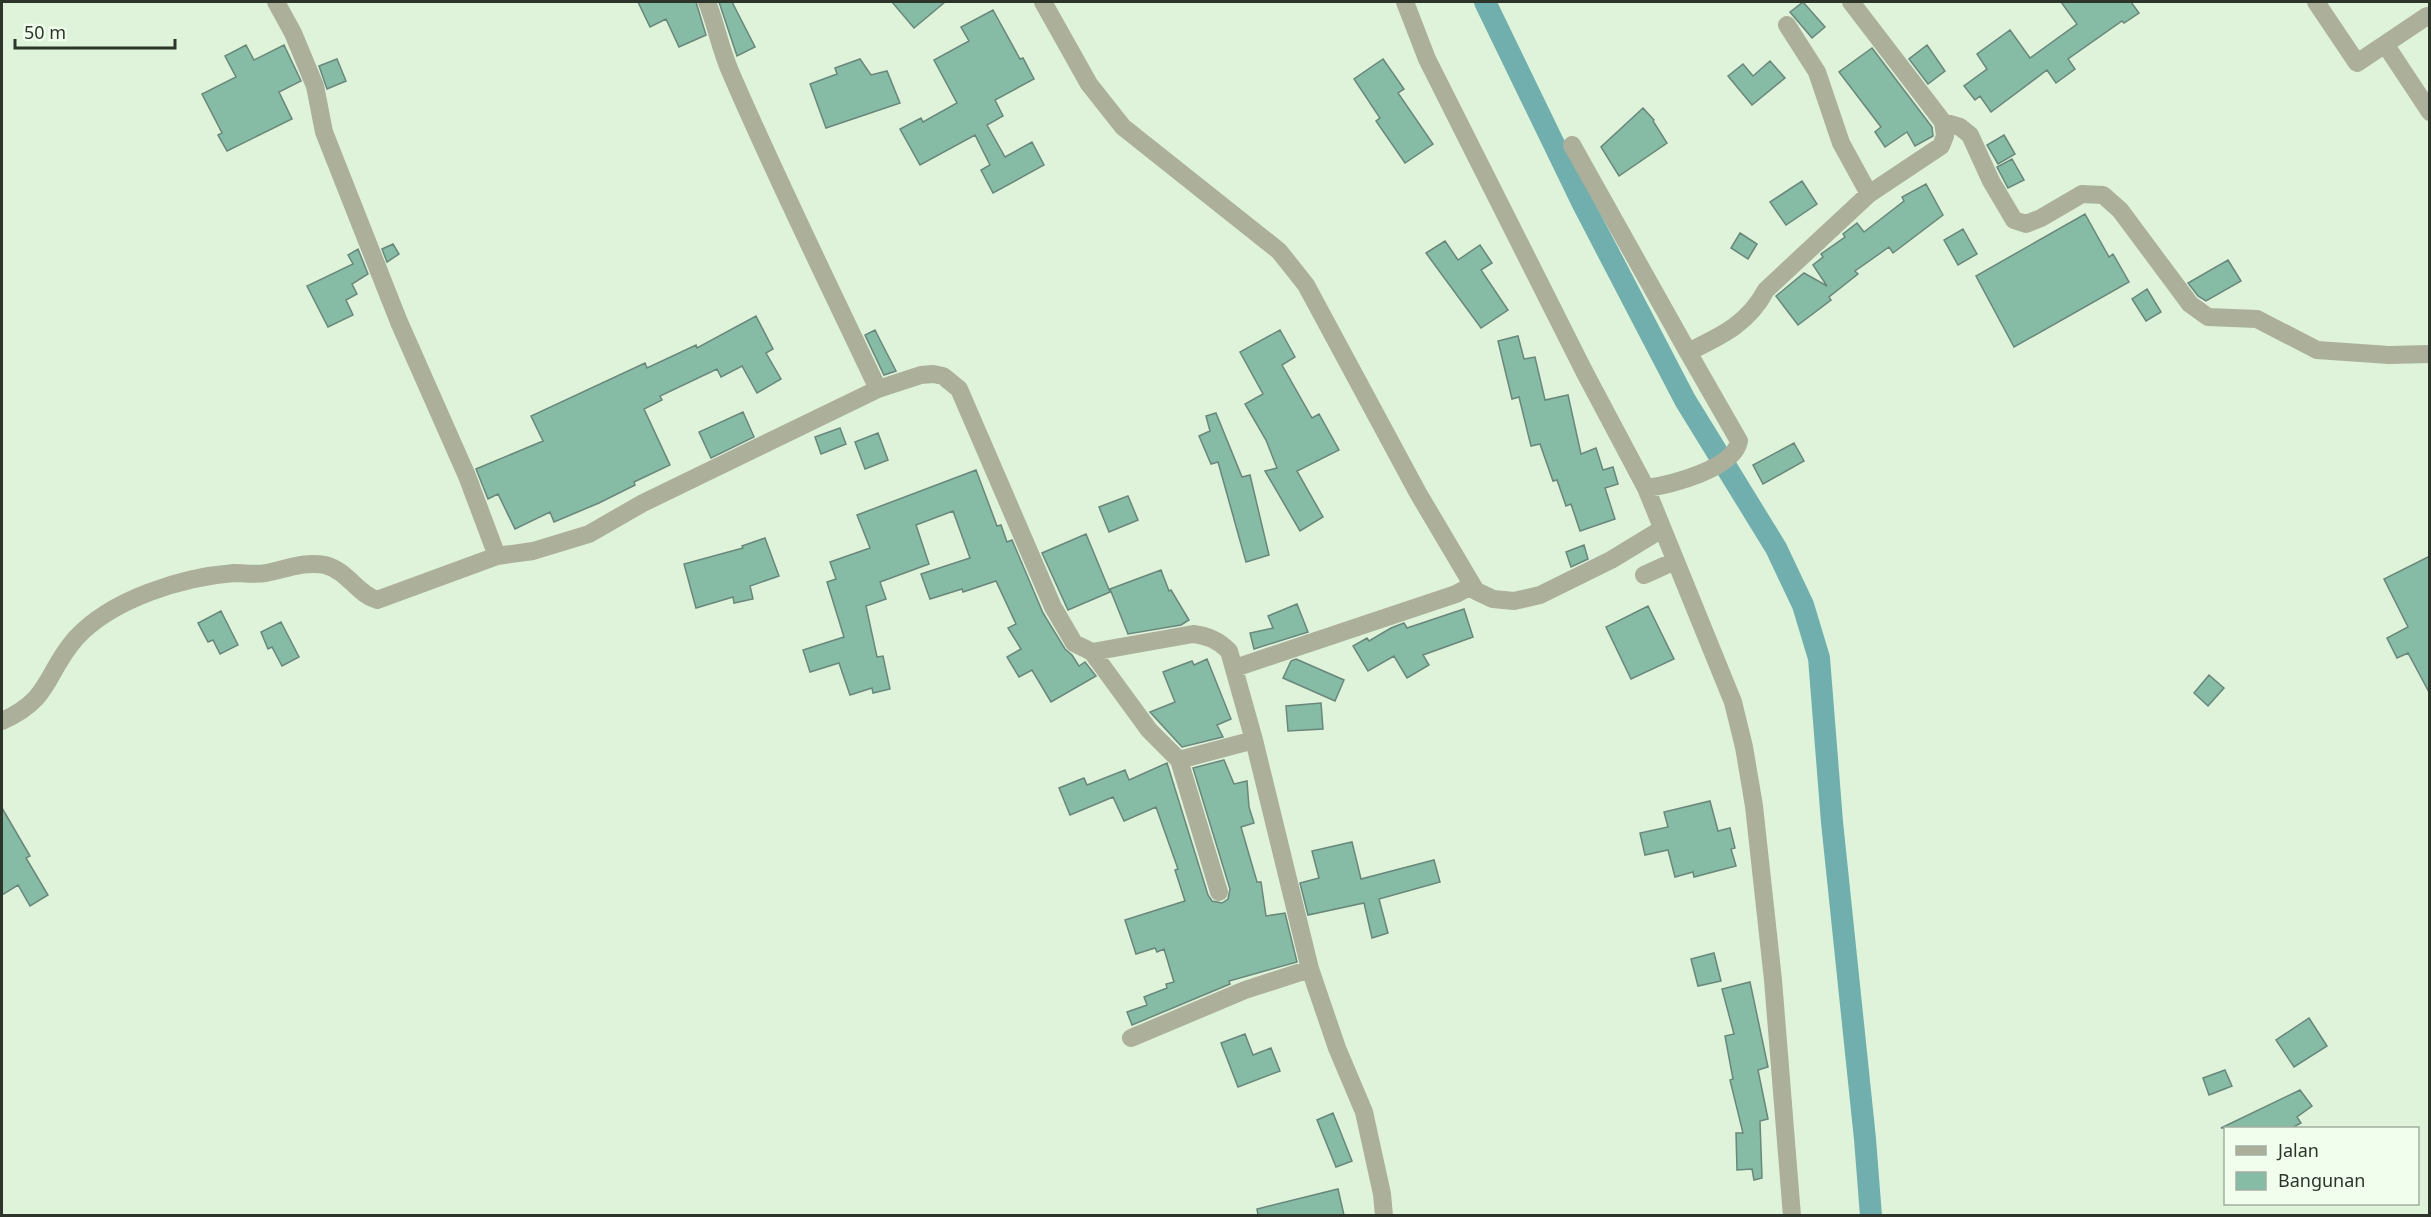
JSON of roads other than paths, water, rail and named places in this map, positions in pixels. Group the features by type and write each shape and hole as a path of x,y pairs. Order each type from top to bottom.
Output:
{"street":[{"path":"276,2 293,33 315,86 324,132 399,322 463,466 497,556"},
{"path":"707,2 729,68 798,224 878,389"},
{"path":"1043,2 1089,84 1123,127 1279,251 1306,285 1418,493 1476,591 1493,599 1514,601 1540,595 1611,561 1662,529"},
{"path":"1405,2 1427,59 1579,362 1646,488 1733,702 1744,747 1754,806 1773,980 1792,1215"},
{"path":"1688,352 1721,336 1756,309 1766,290 1869,194 1941,146 1945,136 1943,122 1851,2"},
{"path":"2316,2 2357,63 2385,44 2424,10"},
{"path":"1787,25 1817,72 1841,143 1869,194"},
{"path":"2385,44 2430,112"},
{"path":"1943,122 1960,127 1970,135 1991,182 2014,220 2026,224 2082,194 2103,195 2120,210 2190,304 2208,317 2257,319 2317,350 2389,355 2430,354"},
{"path":"1572,145 1739,441 1736,450 1727,460 1669,486 1646,488"},
{"path":"2,721 31,704 44,690 68,649 91,624 157,589 234,573 264,574 305,564 324,565 338,570 351,579 368,597 377,600 497,556 532,550 589,534 644,503 878,389 921,375 933,374 943,376 959,389 1053,607 1069,637 1080,647 1092,652 1149,730 1179,760 1219,892"},
{"path":"1644,575 1675,561"},
{"path":"1235,668 1423,606 1471,586"},
{"path":"1092,652 1193,634 1208,636 1229,651 1254,740 1310,969 1337,1048 1364,1112 1382,1194 1384,1215"},
{"path":"1179,760 1254,740"},
{"path":"1131,1038 1245,990 1310,969"}],"waterway":[{"path":"1485,2 1583,204 1685,400 1776,548 1803,605 1819,658 1832,822 1871,1216"}]}
